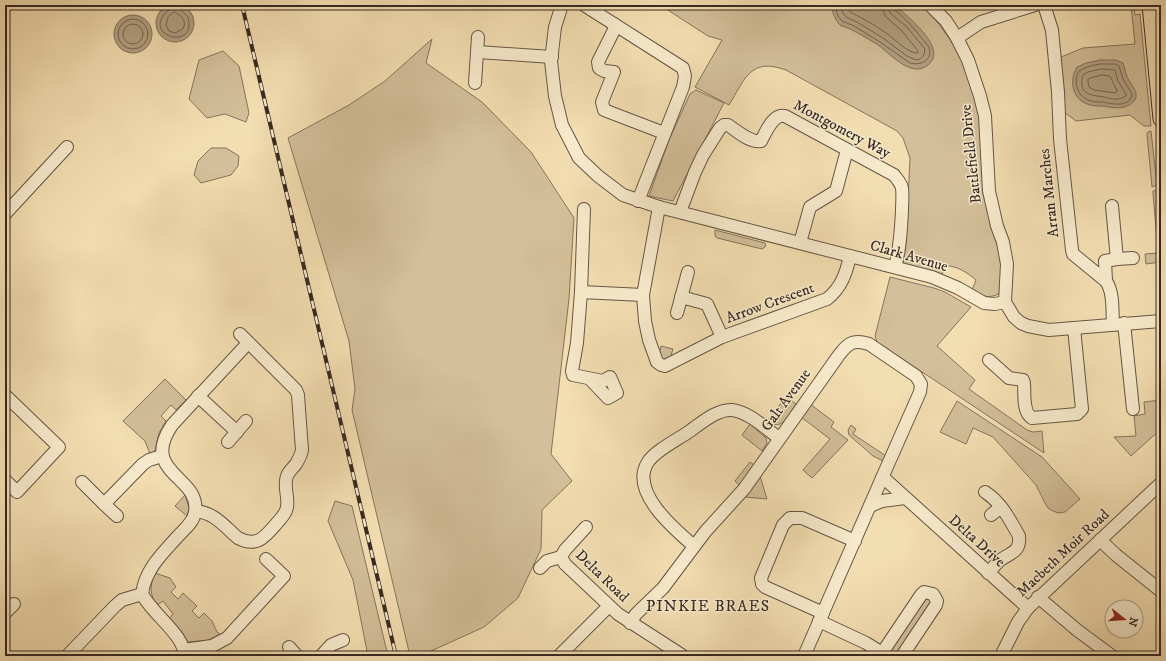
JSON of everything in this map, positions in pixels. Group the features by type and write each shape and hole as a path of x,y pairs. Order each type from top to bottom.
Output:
{"main road":[{"path":"1150,5 1161,119"}],"street":[{"name":"Clark Avenue","path":"562,5 555,27 552,57 555,96 562,125 579,158 598,176 623,195 659,207 895,267 939,280 958,288 984,303 995,304 1005,302"},
{"path":"584,5 683,68 685,76 683,87 638,201"},
{"name":"Battlefield Drive","path":"930,5 946,21 957,38 975,77 985,116 989,191 1003,242 1007,264 1005,302"},
{"path":"957,38 980,22 1035,5"},
{"name":"Arran Marches","path":"1044,5 1052,30 1060,139 1072,250 1073,254 1106,281"},
{"path":"614,24 614,30 598,62 599,68 604,71 614,72 602,102 604,110 664,133"},
{"path":"475,83 478,37"},
{"path":"478,52 552,57"},
{"name":"Montgomery Way","path":"680,212 695,172 720,128 724,125 728,125 757,142 761,141 776,116 781,115 894,175 902,187 901,239 895,267"},
{"path":"5,214 67,147"},
{"path":"800,243 810,207 836,190 847,150"},
{"path":"1112,206 1111,260 1106,281 1111,292 1118,324 1124,372 1133,409"},
{"name":"Arrow Crescent","path":"659,207 643,295 645,321 649,340 657,362 661,365 665,366 722,337 827,300 833,295 843,281 850,256"},
{"path":"584,209 581,292 577,343 572,371 573,375 590,379"},
{"path":"1087,264 1090,262 1133,258"},
{"path":"677,313 688,272"},
{"path":"581,292 643,295"},
{"name":"Arrow Crescent","path":"681,297 707,304 722,337"},
{"path":"1005,302 1014,317 1021,323 1028,326 1049,330 1161,321"},
{"path":"989,360 1009,378 1023,380 1026,409 1029,417 1077,414 1082,408 1074,328"},
{"path":"196,511 205,512 213,516 238,538 251,542 261,540 266,536 287,508 286,478 300,457 302,450 298,395 293,386 244,339 198,396 167,431 162,446 162,456 170,470 193,496 196,511 190,524 151,567 143,584 142,594 152,610 181,642 184,653 204,648 218,643 234,631 284,576 266,559"},
{"name":"Galt Avenue","path":"630,623 636,614 663,588 694,546 744,489 846,345 853,342 861,341 869,344 916,376 921,384 920,392 882,478"},
{"path":"5,395 59,447 17,492 5,480"},
{"path":"198,396 237,432"},
{"path":"694,546 666,520 645,490 643,478 648,462 700,424 724,411 730,410 743,413 779,438"},
{"path":"228,442 246,421"},
{"path":"104,504 143,464 149,460 162,456"},
{"path":"804,656 882,478"},
{"name":"Delta Drive","path":"882,478 1028,608"},
{"path":"82,482 117,516"},
{"name":"Macbeth Moir Road","path":"1001,656 1018,622 1038,597 1159,487"},
{"path":"985,492 996,500 1019,536 1020,541 1015,551 1000,561 988,573"},
{"path":"870,506 887,500 905,498"},
{"path":"991,515 1001,507"},
{"path":"855,541 802,518 790,518 782,525 761,578 762,584 765,588 821,617 884,654 921,595 924,592 933,594 937,601 936,605 902,656"},
{"name":"Delta Road","path":"540,568 547,562 561,557 565,550 586,527"},
{"path":"1100,540 1116,555 1161,591"},
{"name":"Delta Road","path":"561,557 565,564 609,606 630,623 681,656"},
{"path":"67,656 122,600 142,594"},
{"path":"1038,597 1077,630 1112,656"},
{"path":"5,613 14,604"},
{"path":"559,656 609,606"},
{"path":"321,656 332,645 343,640"},
{"path":"289,647 298,656"}],"shaded area":[{"path":"660,5 922,5 939,24 960,54 975,90 1002,258 999,294 985,296 972,290 976,280 958,268 945,266 942,275 903,263 906,244 910,158 903,138 897,131 786,70 774,67 764,66 750,73 729,105 695,87 722,40 708,36"},
{"path":"1131,5 1139,5 1134,7 1135,15 1140,14 1151,126 1144,126 1130,115 1076,121 1064,112 1061,57 1083,48 1135,44"},
{"path":"432,39 426,63 482,102 531,152 574,218 569,299 551,454 572,481 542,510 541,549 518,598 484,627 420,656 410,656 352,410 355,389 349,341 288,138 349,105 385,81"},
{"path":"223,51 239,66 249,113 246,122 225,114 207,118 189,99 199,60"},
{"path":"696,90 724,103 673,201 649,196 669,140 690,94"},
{"path":"1151,131 1157,185 1152,187 1147,134"},
{"path":"211,148 226,148 239,156 238,166 231,175 201,183 194,175 198,161"},
{"path":"1157,190 1161,229 1161,262 1146,264 1145,254 1158,253 1153,193 1153,191"},
{"path":"715,230 765,243 766,246 762,249 717,238 715,236"},
{"path":"890,277 945,292 971,307 937,346 975,380 969,389 1027,430 1033,432 1042,431 1044,453 877,342 875,336"},
{"path":"661,346 673,349 670,359 663,360 659,355"},
{"path":"165,379 186,400 176,410 171,405 161,416 166,421 159,433 155,451 150,454 145,441 123,421"},
{"path":"786,397 796,404 787,418 781,424 777,425 767,421"},
{"path":"1161,400 1161,429 1131,456 1114,437 1136,436 1134,416 1145,414 1144,402"},
{"path":"957,401 1042,457 1080,499 1065,512 1058,513 1053,511 1048,508 1036,485 993,437 973,428 966,444 940,432"},
{"path":"810,404 834,422 831,427 848,440 812,478 803,470 830,439 801,417"},
{"path":"750,424 766,438 767,443 762,451 742,435"},
{"path":"851,425 856,429 853,434 886,456 883,461 873,456 849,435 848,430"},
{"path":"750,462 754,465 739,485 735,481"},
{"path":"760,476 767,499 745,497"},
{"path":"185,495 189,508 187,516 175,506"},
{"path":"335,501 352,506 388,656 368,656 353,580 328,521"},
{"path":"155,573 170,578 176,587 171,592 178,599 183,593 197,606 192,611 199,618 204,613 212,621 217,632 220,634 209,640 188,642 182,632 169,619 173,614 163,601 157,605 154,601 151,589"},
{"path":"925,596 933,601 897,656 894,656 889,653 889,645"}],"water":[{"path":"175,4 188,10 194,23 188,36 175,42 162,36 156,23 162,10"},
{"path":"831,5 895,5 924,33 933,50 933,58 928,65 922,68 915,69 906,66 897,61 875,43 840,25 834,15"},
{"path":"133,15 146,21 152,34 146,47 133,53 120,47 114,34 120,21"},
{"path":"1100,60 1116,60 1123,63 1127,77 1136,92 1136,98 1129,105 1121,108 1093,106 1078,98 1073,88 1073,77 1077,67 1086,63"}],"railway":[{"path":"242,5 396,656"}],"district":[{"name":"PINKIE BRAES","path":"708,606"}]}
